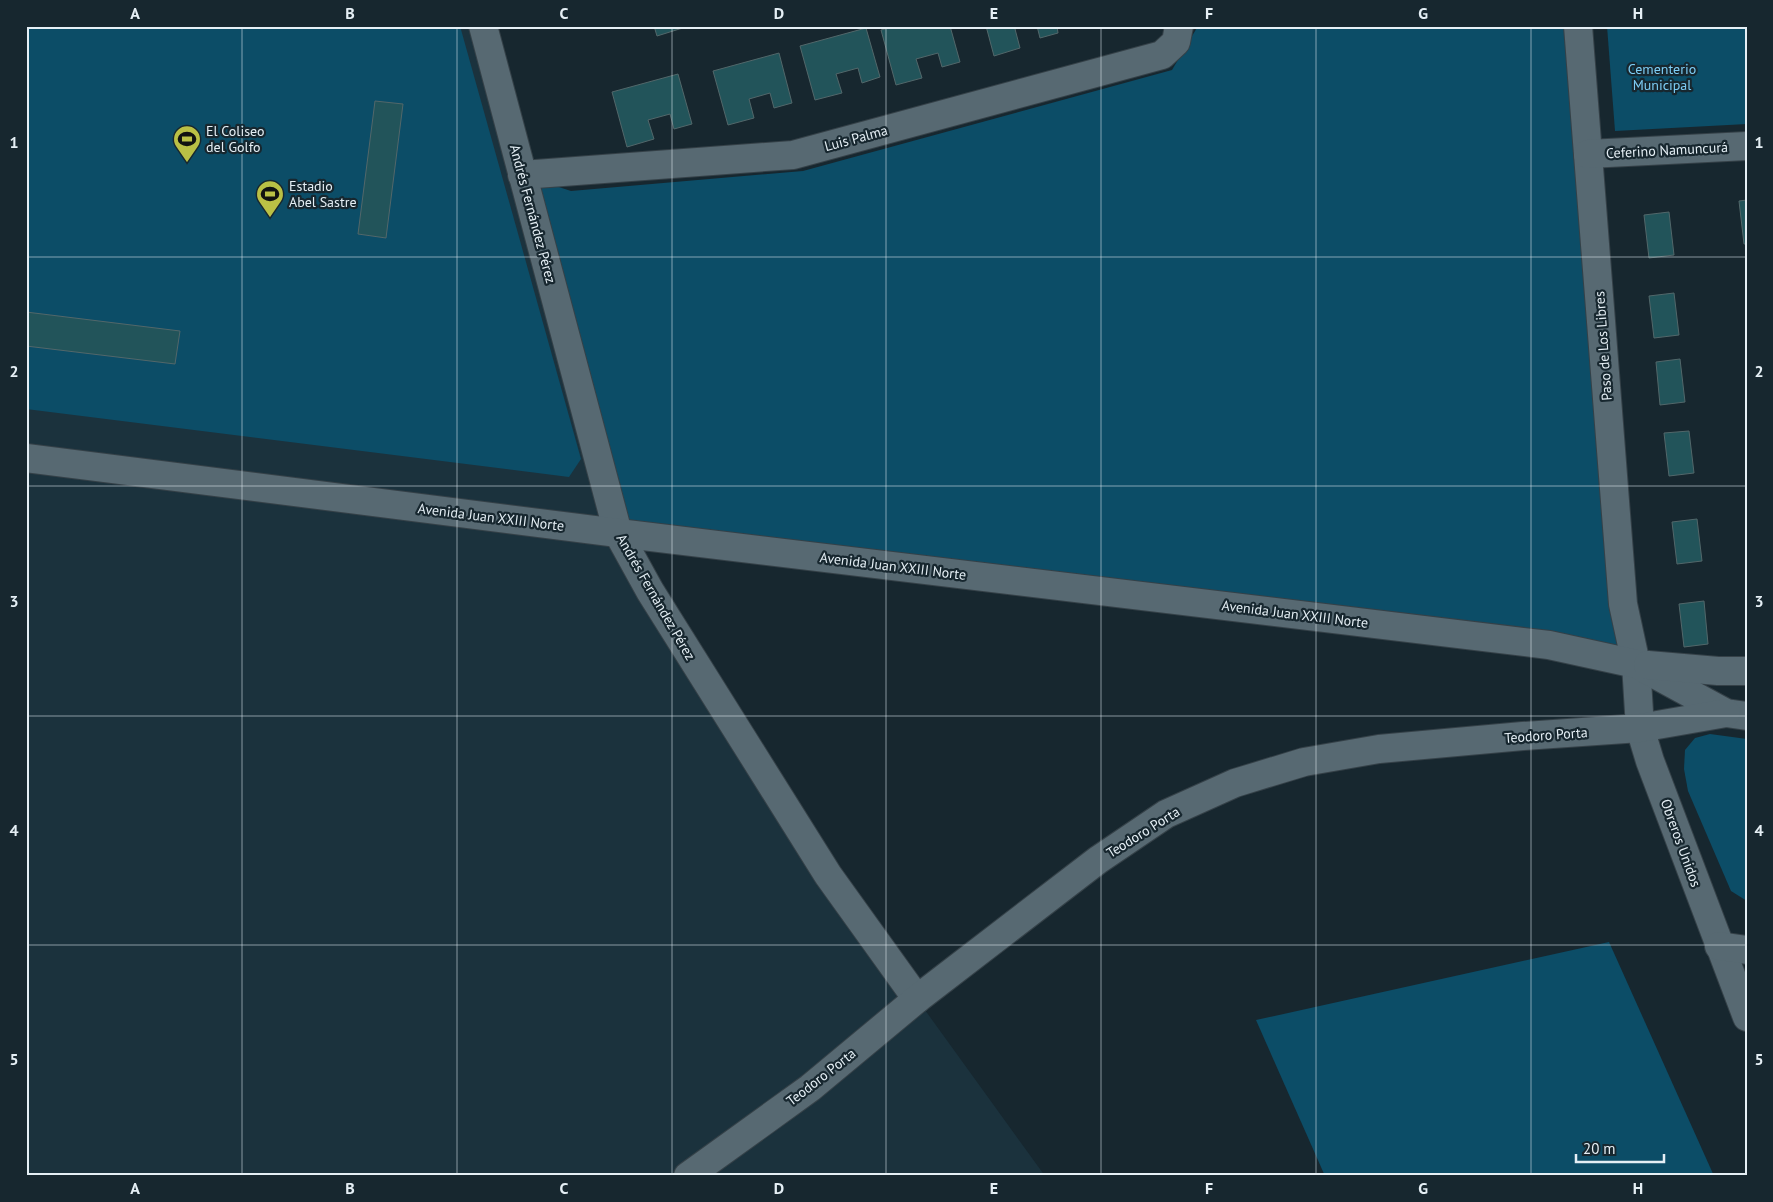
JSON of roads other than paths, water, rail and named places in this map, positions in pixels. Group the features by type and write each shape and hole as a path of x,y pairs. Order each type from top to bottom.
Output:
{"street":[{"name":"Andrés Fernández Pérez","path":"483,26 618,533 650,591 828,875 917,999"},
{"name":"Paso de Los Libres","path":"1578,26 1623,604 1636,664"},
{"name":"Luis Palma","path":"522,175 793,155 1162,55 1178,34"},
{"name":"Ceferino Namuncurá","path":"1588,154 1747,146"},
{"name":"Avenida Juan XXIII Norte","path":"26,458 618,533 1549,645 1636,664 1736,715"},
{"path":"1636,664 1718,671 1747,670"},
{"name":"Obreros Unidos","path":"1636,664 1640,728 1650,761 1747,1017"},
{"name":"Teodoro Porta","path":"688,1176 810,1088 917,999 1105,855 1166,814 1235,783 1304,762 1379,749 1640,728 1736,715"},
{"path":"1719,946 1747,950"}],"place":[{"name":"El Coliseo del Golfo","path":"187,163"},
{"name":"Estadio Abel Sastre","path":"270,218"}],"park label":[{"name":"Cementerio Municipal","path":"1662,78"}]}
